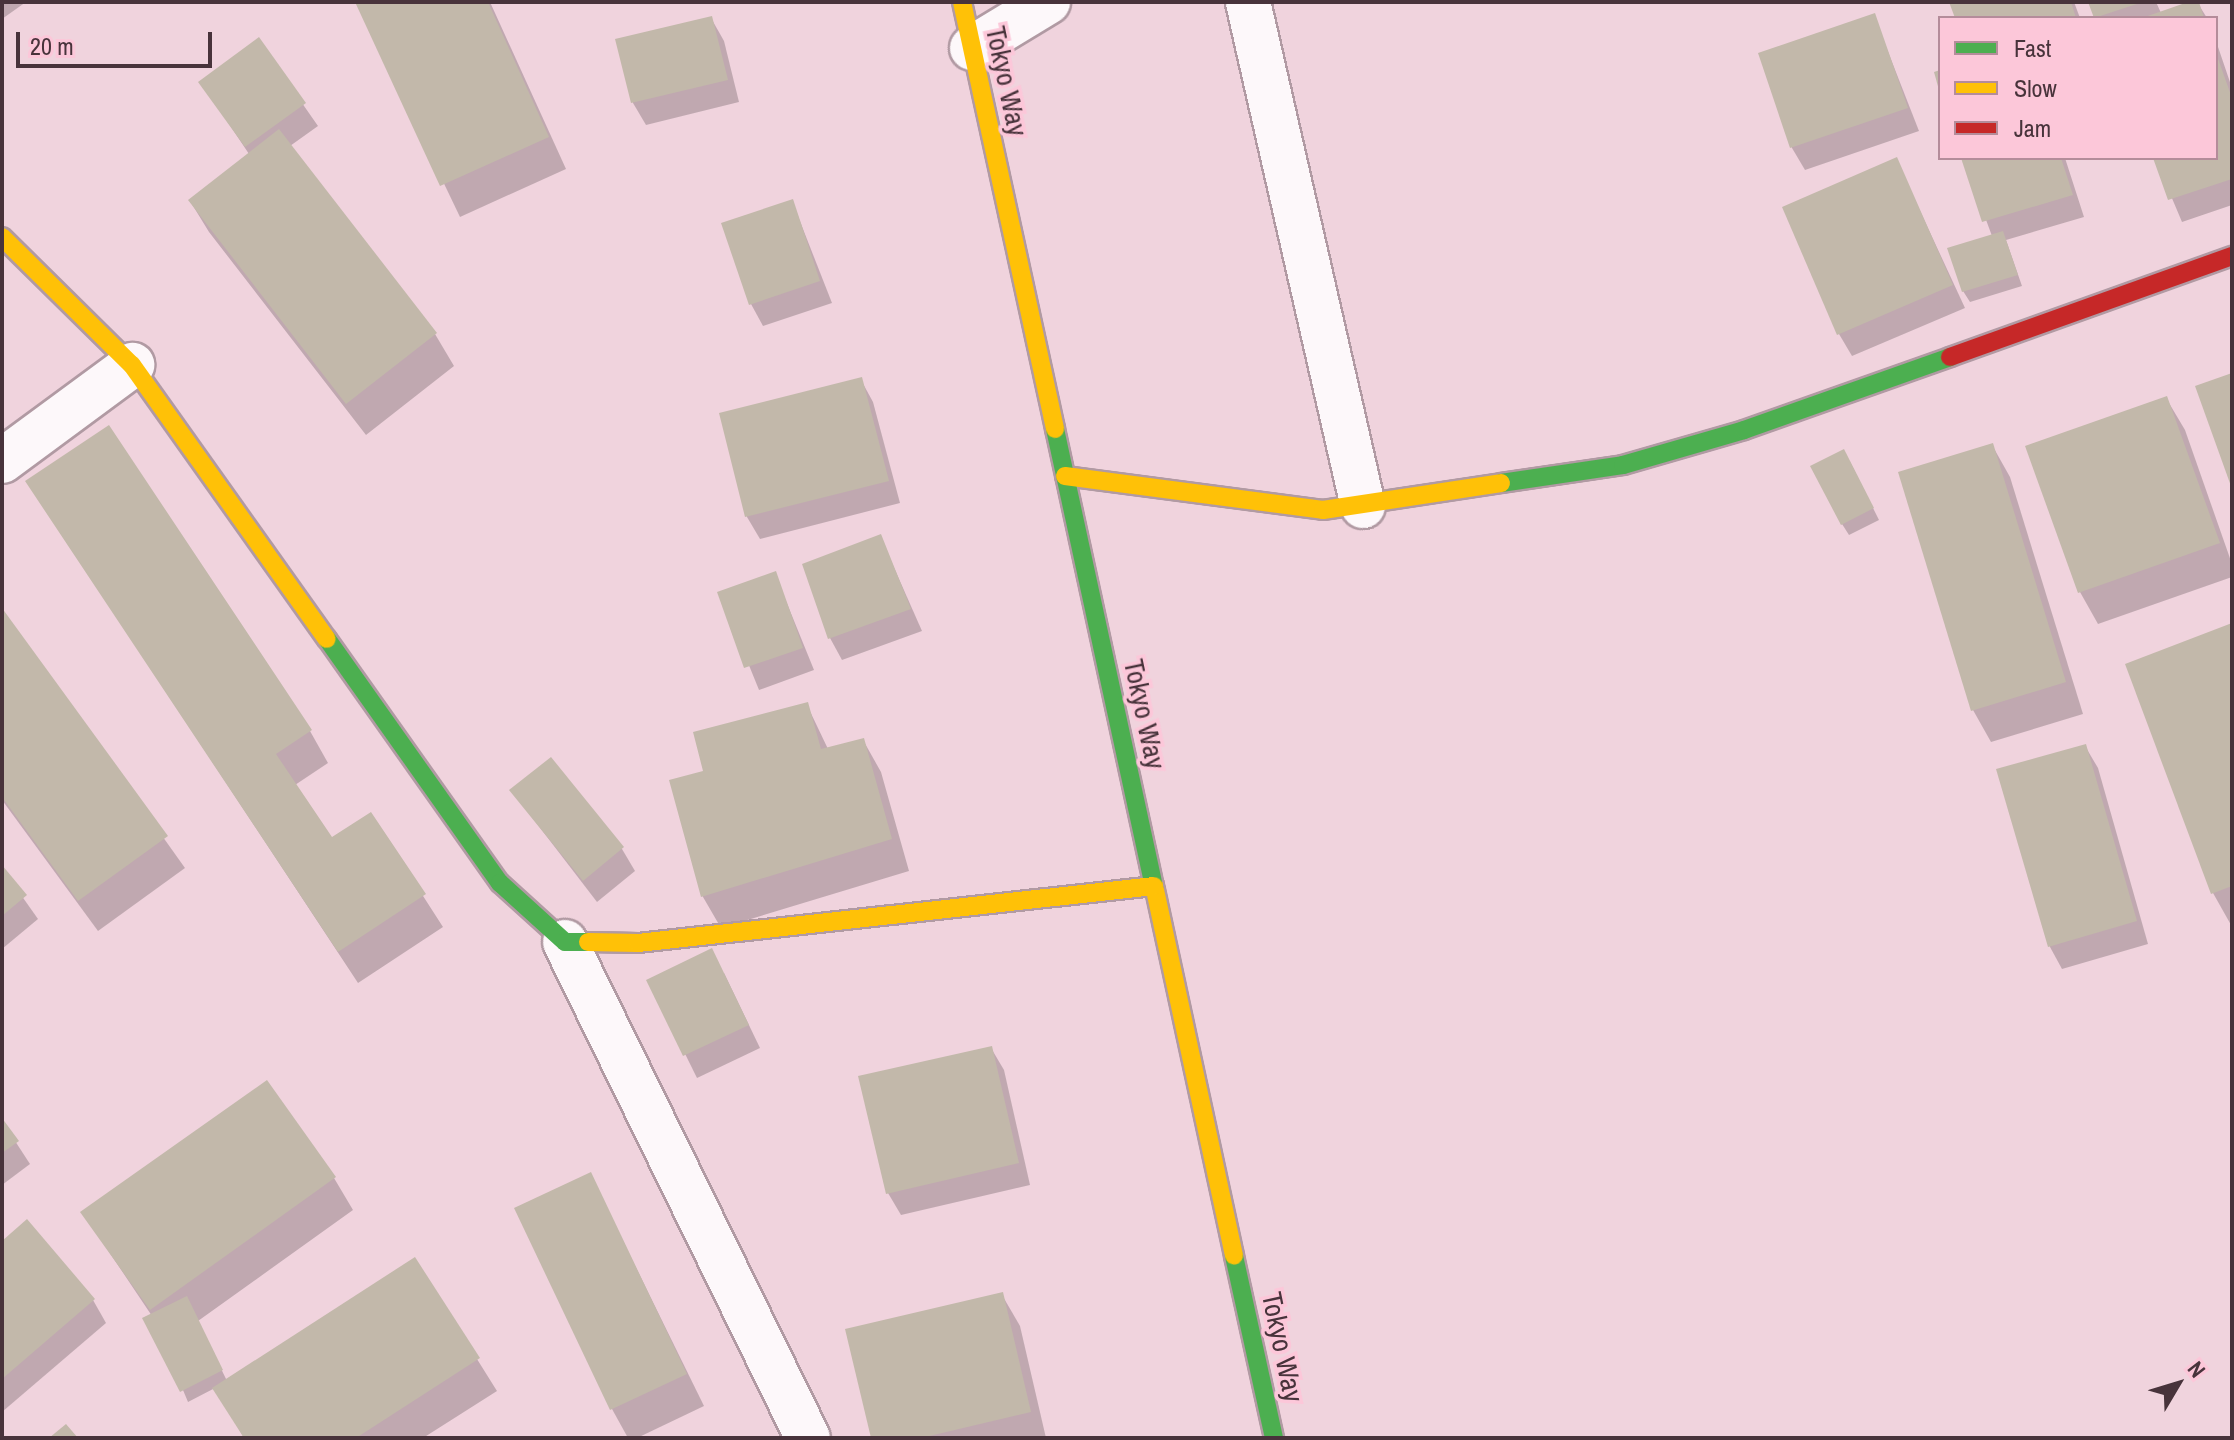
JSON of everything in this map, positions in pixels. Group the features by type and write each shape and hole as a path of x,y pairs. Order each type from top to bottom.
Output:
{"street":[{"name":"Tokyo Way","path":"962,2 1274,1438"},
{"path":"972,48 1048,2"},
{"path":"1248,2 1363,506"},
{"path":"2,237 132,365 500,883 565,942 808,1438"},
{"path":"1065,476 1260,506 1323,510 1623,465 1714,439 2232,256"},
{"path":"2,461 132,365"},
{"path":"565,942 638,943 1154,886"}],"building":[{"path":"355,2 488,2 549,137 440,186"},
{"path":"1949,2 2071,2 2075,16 1954,16"},
{"path":"2088,2 2140,2 2100,16 2093,16"},
{"path":"2188,2 2199,2 2203,16 2148,16"},
{"path":"1875,13 1908,108 1790,148 1758,53"},
{"path":"712,16 728,80 631,103 615,39"},
{"path":"259,37 306,103 245,147 198,82"},
{"path":"2218,59 2232,98 2232,179 2168,200 2154,160 2218,160"},
{"path":"279,129 437,333 346,404 188,200"},
{"path":"1897,157 1953,285 1837,335 1782,207"},
{"path":"1962,160 2062,160 2073,195 1982,222"},
{"path":"793,199 820,281 749,305 721,223"},
{"path":"2003,231 2018,275 1962,292 1947,248"},
{"path":"2232,373 2232,489 2195,386"},
{"path":"862,377 889,481 745,517 719,413"},
{"path":"2167,396 2220,543 2078,593 2025,446"},
{"path":"109,425 312,730 276,754 332,837 371,812 426,894 338,952 25,481"},
{"path":"1993,443 2066,682 1971,711 1898,472"},
{"path":"1844,449 1874,508 1841,525 1810,466"},
{"path":"881,534 911,609 828,639 802,564"},
{"path":"776,571 803,648 744,668 717,592"},
{"path":"2,608 168,836 78,901 2,797"},
{"path":"2232,623 2232,886 2211,894 2125,664"},
{"path":"808,702 821,749 864,738 892,839 701,897 669,780 703,771 693,732"},
{"path":"2086,744 2137,921 2048,947 1996,769"},
{"path":"551,757 624,847 583,881 509,790"},
{"path":"2,865 27,895 2,916"},
{"path":"712,948 749,1025 683,1056 646,980"},
{"path":"992,1046 1019,1163 886,1194 858,1076"},
{"path":"267,1080 336,1177 150,1310 80,1212"},
{"path":"2,1118 19,1141 2,1153"},
{"path":"591,1172 687,1374 610,1410 514,1208"},
{"path":"27,1219 95,1299 2,1379 2,1241"},
{"path":"415,1257 480,1358 356,1438 244,1438 212,1388"},
{"path":"1003,1292 1031,1412 921,1438 871,1438 845,1329"},
{"path":"187,1296 223,1370 180,1392 142,1318"},
{"path":"66,1424 78,1438 49,1438"}],"traffic: fast":[{"path":"1501,483 1623,465 1744,430 1950,357"},
{"path":"1055,429 1155,890"},
{"path":"327,639 500,883 565,942 588,942"},
{"path":"1234,1256 1274,1438"}],"traffic: slow":[{"path":"962,2 1055,429"},
{"path":"2,237 132,365 327,639"},
{"path":"1065,476 1323,510 1501,483"},
{"path":"588,942 638,943 1154,886"},
{"path":"1155,890 1234,1256"}],"traffic: jam":[{"path":"1950,357 2232,256"}]}
